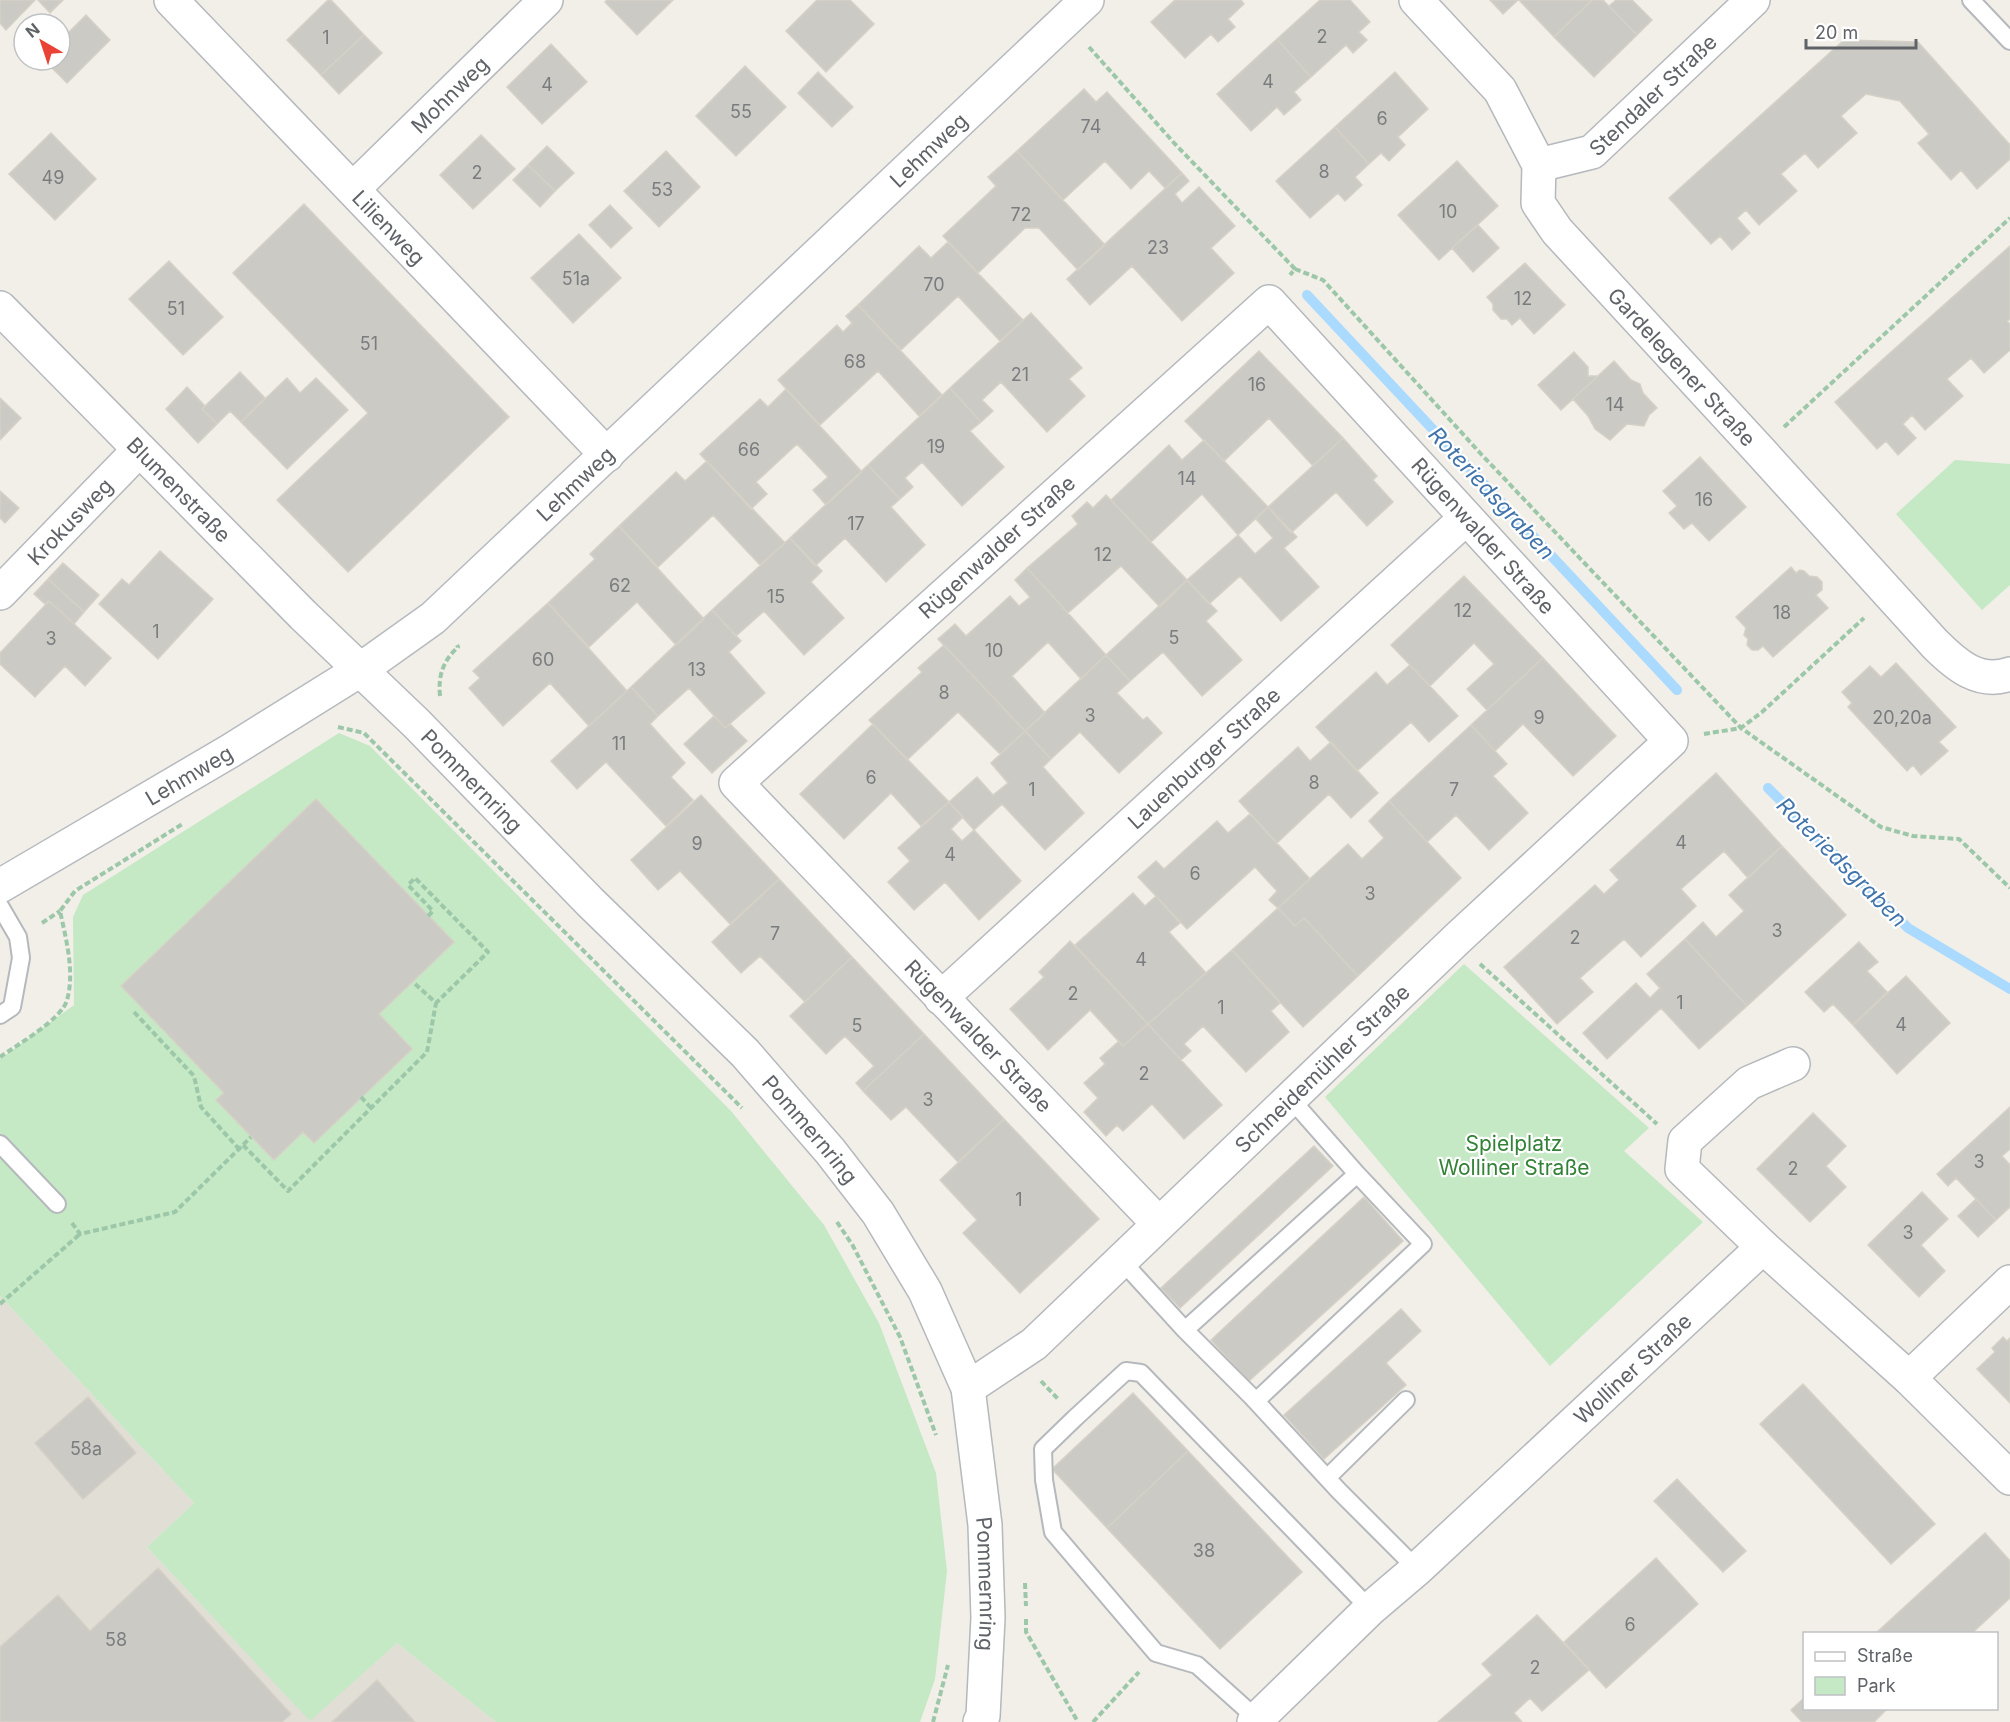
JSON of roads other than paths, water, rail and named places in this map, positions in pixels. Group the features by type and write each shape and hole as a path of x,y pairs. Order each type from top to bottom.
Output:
{"street":[{"name":"Lilienweg","path":"171,0 607,454"},
{"name":"Mohnweg","path":"353,189 546,0"},
{"name":"Gardelegener Straße","path":"1416,0 1500,90 1539,165 1538,203 1557,231 1759,450 1888,595 1955,664 1977,676 2000,677 2010,674"},
{"name":"Stendaler Straße","path":"1539,165 1592,152 1753,0"},
{"name":"Lehmweg","path":"0,886 230,751 360,670 433,618 1076,10"},
{"name":"Rügenwalder Straße","path":"1159,1224 736,783 1269,302 1671,741"},
{"name":"Blumenstraße","path":"0,308 360,670"},
{"name":"Krokusweg","path":"0,593 139,450"},
{"name":"Lauenburger Straße","path":"941,998 1466,518"},
{"name":"Pommernring","path":"360,670 417,724 590,902 745,1053 830,1151 878,1213 925,1291 968,1388 985,1525 988,1617 987,1720"},
{"name":"Schneidemühler Straße","path":"968,1388 1034,1344 1458,938 1671,741"},
{"path":"1793,1064 1749,1083 1685,1141 1682,1169 1763,1247 1909,1378 2010,1478"},
{"name":"Wolliner Straße","path":"1255,1721 1370,1609 1417,1569 1763,1247"},
{"path":"1909,1378 2010,1282"}],"lane":[{"path":"1971,0 2010,42"},
{"path":"0,906 18,937 21,958 12,1007 0,1015"},
{"path":"1256,1401 1423,1244 1290,1098"},
{"path":"0,1144 57,1204"},
{"path":"1185,1330 1357,1174"},
{"path":"1121,1260 1327,1479 1417,1569"},
{"path":"1255,1721 1197,1665 1156,1653 1053,1532 1044,1480 1043,1449 1126,1371 1142,1373 1370,1609"},
{"path":"1327,1479 1406,1401"}],"waterway":[{"name":"Roteriedsgraben","path":"1307,295 1677,690"},
{"name":"Roteriedsgraben","path":"1768,788 1908,928 2010,989"}],"park label":[{"name":"Spielplatz Wolliner Straße","path":"1514,1155"}]}
